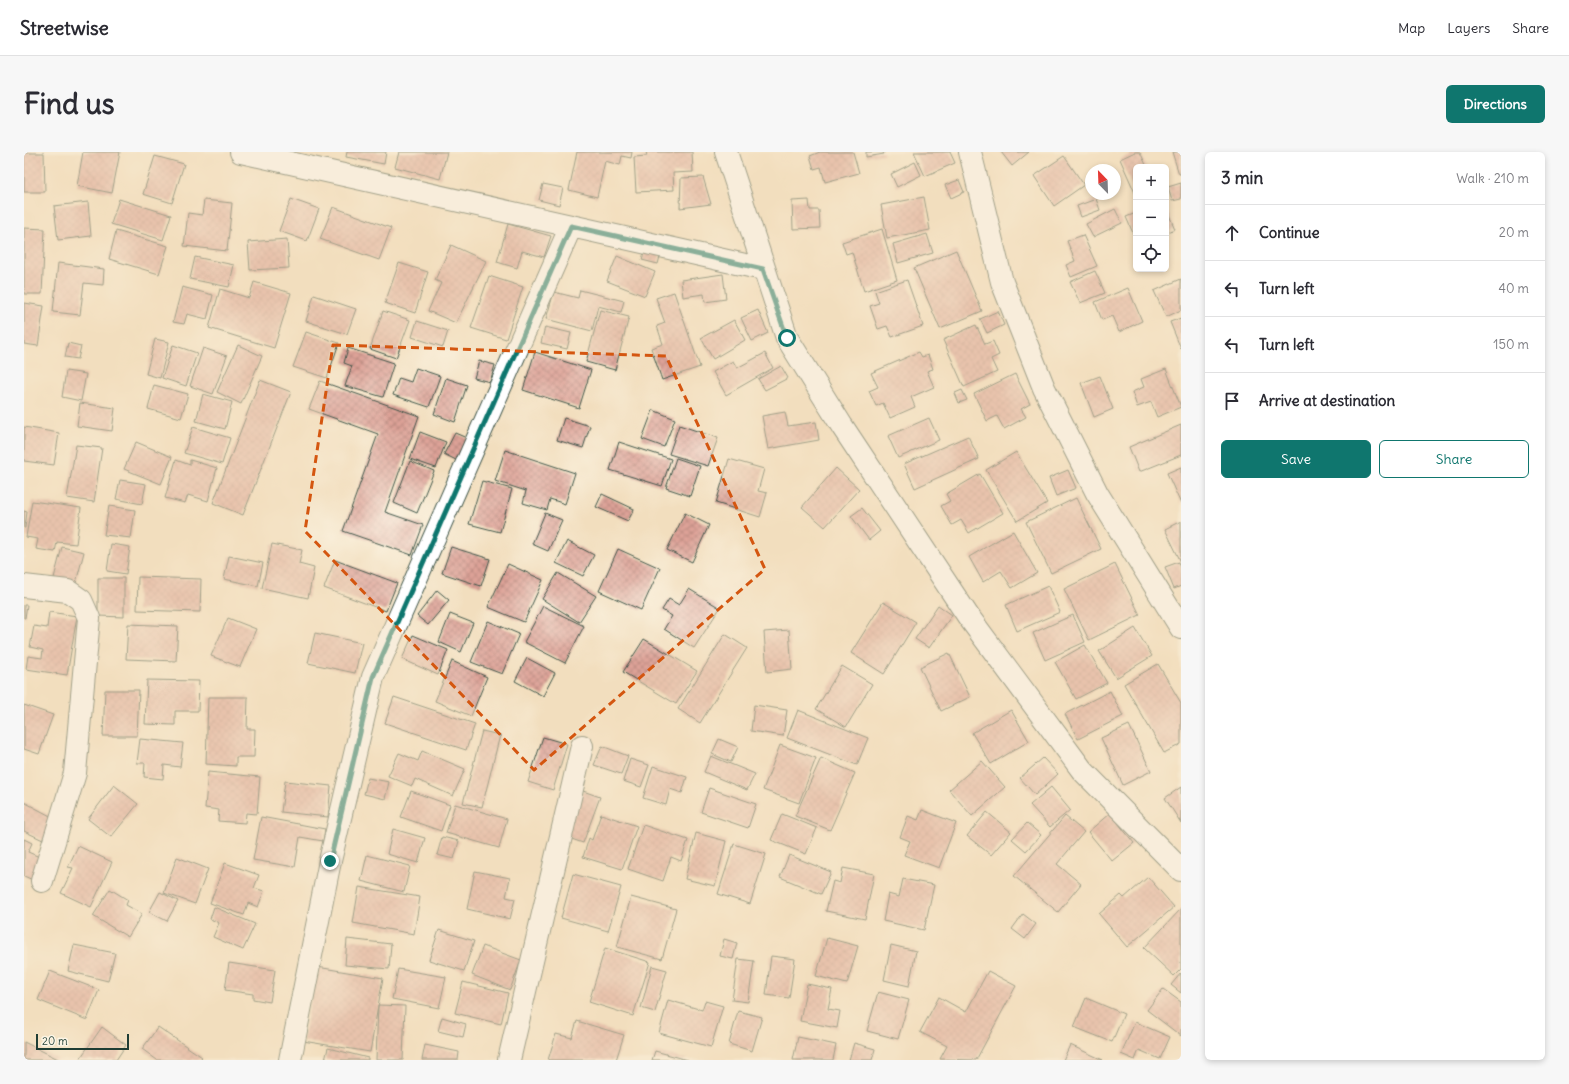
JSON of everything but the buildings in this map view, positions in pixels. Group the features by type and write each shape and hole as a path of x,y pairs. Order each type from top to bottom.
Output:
{"street":[{"path":"241,152 763,269"},
{"path":"726,152 763,269 787,338 842,426 968,616 1082,770 1181,870"},
{"path":"970,152 1002,282 1044,388 1097,493 1181,628"},
{"path":"290,1060 330,861 373,677 571,226"},
{"path":"24,586 68,591 81,600 89,618 75,773 42,881"},
{"path":"509,1060 582,746"}],"highlighted area":[{"path":"333,345 666,356 765,569 534,770 305,531"}],"route":[{"path":"330,861 364,710 373,677 571,226 763,269 787,338"}]}
